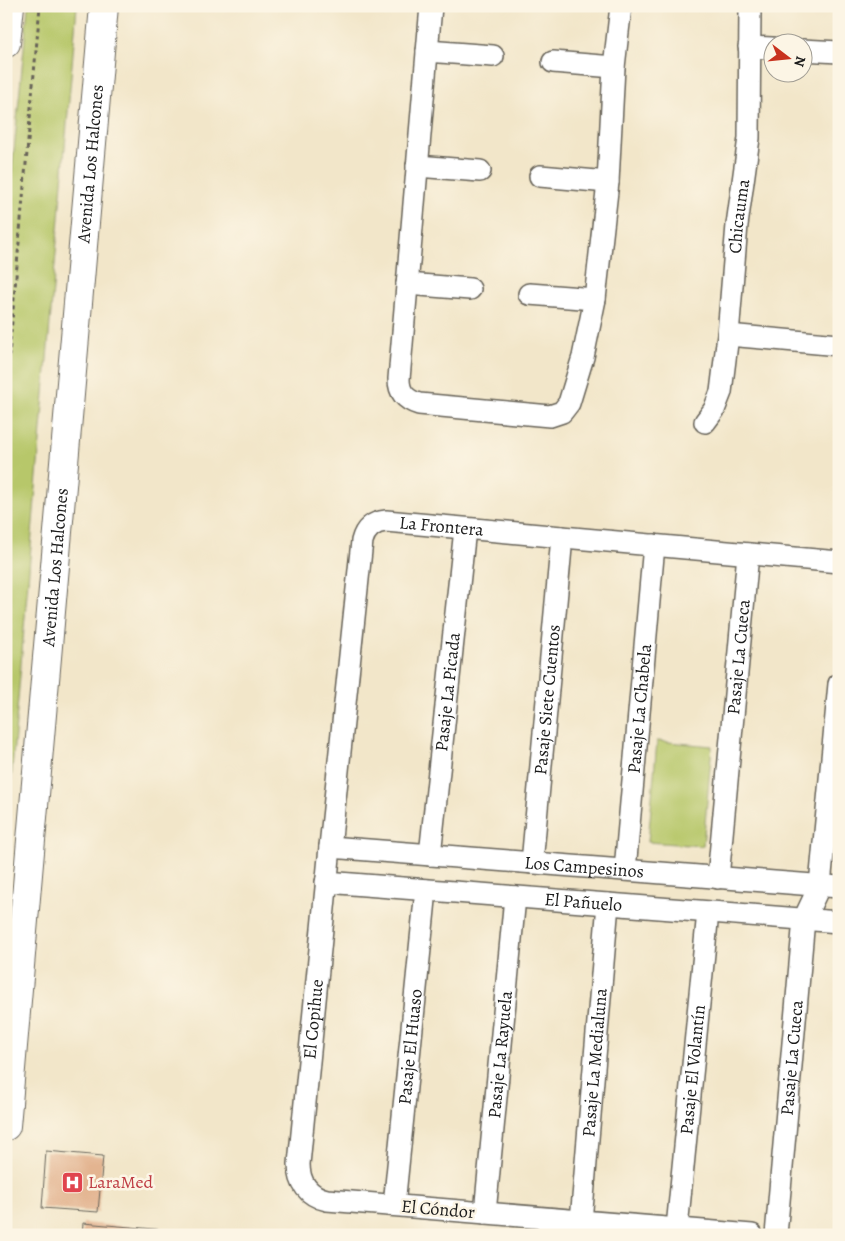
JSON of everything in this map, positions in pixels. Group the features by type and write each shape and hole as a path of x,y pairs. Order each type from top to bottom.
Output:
{"street":[{"path":"6,43 10,6"},
{"name":"Avenida Los Halcones","path":"7,1119 104,6"},
{"path":"431,6 398,379 400,390 408,400 419,404 544,416 556,415 562,412 569,403 583,357 595,299 608,182 614,67 621,6"},
{"name":"Chicauma","path":"705,422 714,410 721,392 728,335 737,224 750,131 750,6"},
{"path":"749,47 762,48"},
{"path":"427,51 493,56"},
{"path":"812,51 839,52"},
{"path":"553,62 614,67"},
{"path":"417,166 480,171"},
{"path":"540,176 608,182"},
{"path":"407,284 470,289"},
{"path":"529,294 595,299"},
{"path":"728,335 839,345"},
{"name":"La Frontera","path":"330,847 364,535 371,526 380,522 465,528 839,562"},
{"name":"Pasaje La Picada","path":"430,855 465,528"},
{"name":"Pasaje Siete Cuentos","path":"532,863 562,537"},
{"name":"Pasaje La Chabela","path":"625,870 654,546"},
{"name":"Pasaje La Cueca","path":"718,878 748,554"},
{"name":"Pasaje La Cueca","path":"776,1235 804,919 829,886 839,684"},
{"name":"Los Campesinos","path":"330,847 829,886"},
{"name":"El Copihue","path":"306,1188 301,1181 299,1164 330,847"},
{"name":"El Pañuelo","path":"326,882 839,922"},
{"name":"Pasaje El Huaso","path":"394,1205 426,890"},
{"name":"Pasaje La Rayuela","path":"485,1213 515,897"},
{"name":"Pasaje La Medialuna","path":"581,1221 608,904"},
{"name":"Pasaje El Volantín","path":"677,1228 708,912"},
{"name":"El Cóndor","path":"306,1188 319,1198 327,1200 752,1235"}],"path":[{"path":"6,389 40,6"}],"green space":[{"path":"28,6 77,6 6,840 6,233"},
{"path":"657,741 712,746 703,846 648,842"}],"building":[{"name":"LaraMed","path":"46,1151 103,1156 98,1212 42,1208"},
{"path":"83,1223 202,1233 202,1235 82,1235"}],"place":[{"name":"LaraMed","path":"72,1182"}]}
